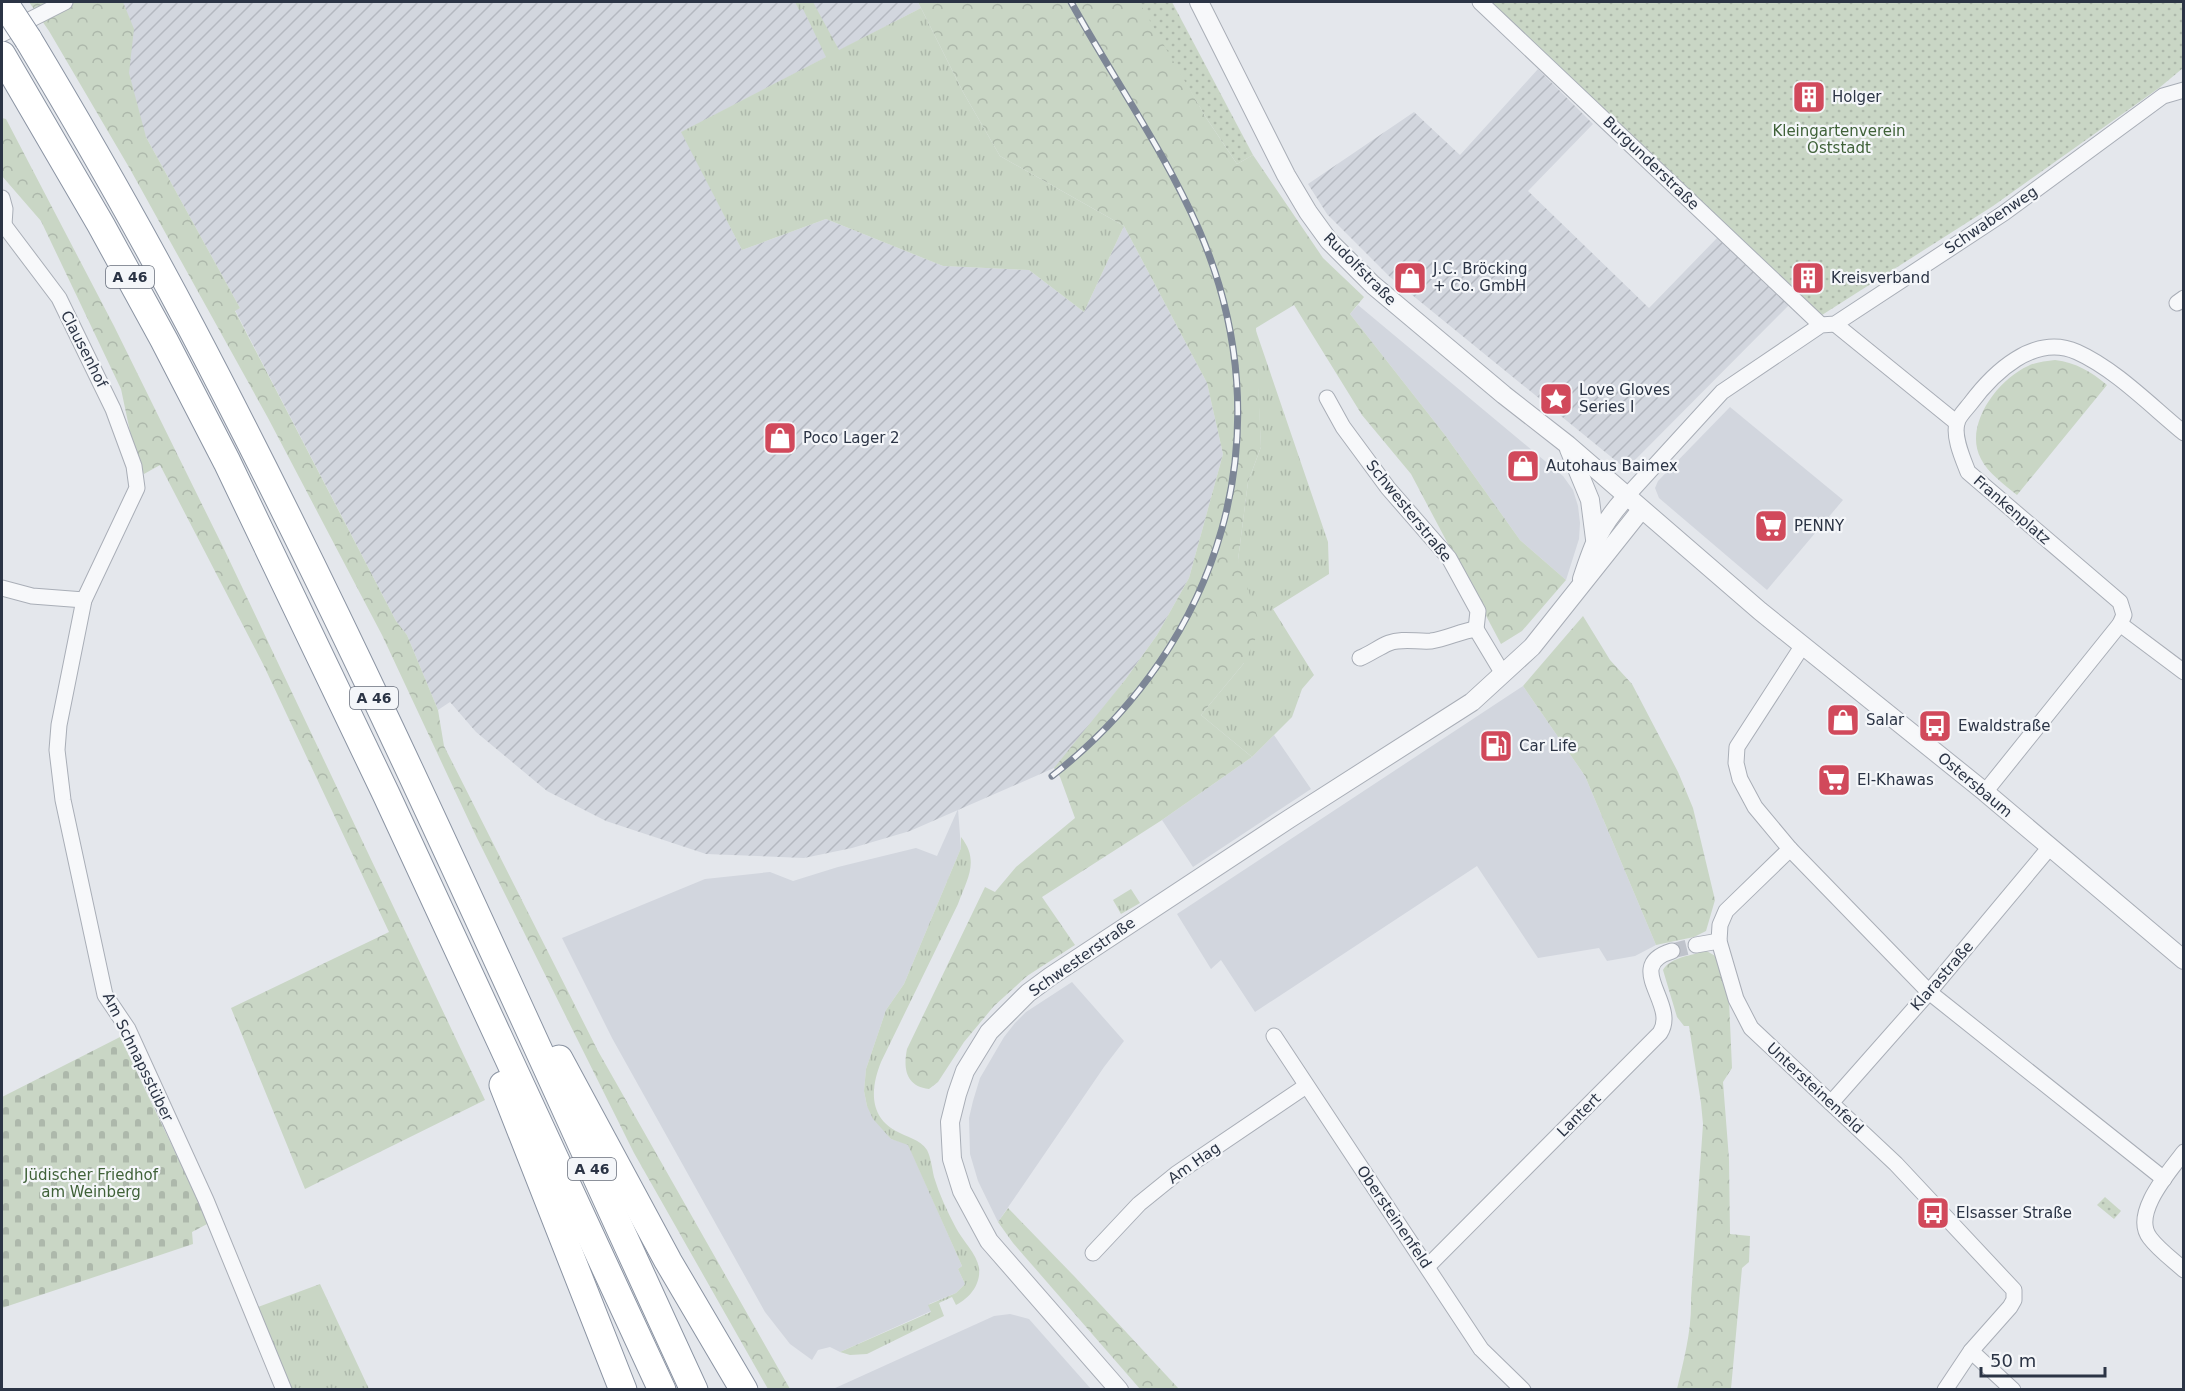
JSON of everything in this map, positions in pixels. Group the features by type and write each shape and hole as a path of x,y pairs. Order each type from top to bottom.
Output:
{"highway":[{"name":"A 46","path":"10,21 133,221 191,326 254,449 334,613 491,948 694,1389"},
{"name":"A 46","path":"2,55 101,225 227,462 308,627 662,1389"},
{"path":"491,948 571,1079 668,1261 744,1389"},
{"path":"465,964 509,1102 623,1389"}],"street":[{"path":"10,21 65,2"},
{"name":"Rudolfstraße","path":"1199,2 1286,175 1329,241 1373,285 1504,395 1568,445 1626,497"},
{"name":"Burgunderstraße","path":"1480,2 1828,324 1957,423"},
{"name":"Schwabenweg","path":"1626,497 1722,392 2004,213 2163,96 2184,90"},
{"path":"2,198 5,209 3,225"},
{"name":"Clausenhof","path":"3,225 58,298 113,409 134,466 137,488"},
{"path":"1957,423 1983,387 2014,359 2033,351 2054,347 2076,351 2111,373 2184,433"},
{"name":"Schwesterstraße","path":"1326,398 1343,427 1388,488 1449,558 1478,611 1476,629 1503,675"},
{"name":"Frankenplatz","path":"1957,423 1958,446 1968,472 2120,602 2124,615 2120,624"},
{"path":"1568,445 1590,500 1595,538"},
{"name":"Am Schnapsstüber","path":"137,488 84,600 59,724 57,750 63,800 105,995 128,1029 206,1200 284,1389"},
{"name":"Ostersbaum","path":"1626,497 1803,645 1985,792 2184,960"},
{"name":"Schwesterstraße","path":"1577,590 1595,538 1607,518 1626,497"},
{"name":"Schwesterstraße","path":"1119,1389 989,1241 962,1191 952,1159 950,1122 965,1071 989,1032 1028,993 1067,964 1463,708 1503,675 1532,647 1641,510"},
{"path":"2,588 32,597 84,600"},
{"path":"1985,792 2120,624 2184,672"},
{"path":"1360,658 1389,643 1403,640 1432,640 1476,629"},
{"path":"1803,645 1737,747 1736,763 1740,779 1755,807 1790,849 1929,992 2164,1179"},
{"name":"Klarastraße","path":"1831,1103 1929,992 2050,848"},
{"name":"Untersteinenfeld","path":"1790,849 1726,911 1720,925 1719,941 1736,999 1750,1028 1896,1164 2014,1290 2014,1300 2010,1307 1971,1351"},
{"path":"1696,945 1719,941"},
{"name":"Lantert","path":"1428,1266 1660,1033 1664,1027 1665,1017 1651,977 1651,967 1655,959 1672,951"},
{"name":"Obersteinenfeld","path":"1274,1036 1481,1349 1523,1389"},
{"name":"Am Hag","path":"1093,1253 1139,1204 1176,1174 1306,1086"},
{"path":"2184,1152 2164,1179 2146,1210 2145,1228 2149,1238 2184,1270"},
{"path":"1945,1389 1971,1351 2013,1389"}],"shaded area":[{"path":"66,2 918,2 921,8 682,132 742,250 826,219 943,266 1029,270 1084,312 1124,226 1207,383 1223,454 1189,578 1157,635 1078,741 1054,768 910,831 852,848 804,858 706,854 606,821 547,791 476,732 450,702 438,710 407,635 396,621 235,310 240,308 146,137"},
{"path":"1538,69 1593,124 1528,191 1649,308 1718,237 1789,305 1626,469 1390,277 1327,214 1308,184 1414,112 1460,155"},
{"path":"1358,305 1563,476 1573,490 1580,523 1579,539 1566,580 1520,540 1445,435 1350,314"},
{"path":"1730,407 1843,500 1767,590 1659,498 1655,488 1658,481"},
{"path":"1523,686 1585,776 1656,945 1635,956 1607,961 1599,948 1538,958 1477,866 1255,1012 1221,960 1211,969 1177,914"},
{"path":"1274,735 1311,789 1193,867 1162,820 1252,757"},
{"path":"958,809 961,848 904,984 886,1010 866,1069 864,1091 867,1106 891,1139 908,1144 962,1266 958,1269 965,1284 956,1293 929,1304 931,1311 840,1352 830,1347 818,1350 812,1360 790,1344 765,1312 612,1038 562,938 705,879 770,872 793,881 838,867 916,848 937,856"},
{"path":"1072,982 1124,1041 998,1222 978,1181 970,1154 969,1118 980,1078 1015,1023 1026,1012"},
{"path":"1010,1314 1029,1319 1091,1389 833,1389 994,1316"}],"green space":[{"path":"29,2 123,2 134,29 129,73 146,137 240,308 235,311 396,621 407,635 438,710 444,746 598,1051 790,1389 768,1389 634,1153 476,836 382,635 268,418 130,169 49,31"},
{"path":"795,2 813,2 839,50 921,8 963,92 1000,156 1124,226 1084,312 1029,270 943,266 826,219 742,250 681,132 826,57 803,9 799,10"},
{"path":"918,2 1141,2 1205,116 1237,164 1253,155 1323,258 1364,297 1350,314 1445,435 1520,540 1566,580 1522,631 1501,644 1411,474 1362,415 1294,305 1256,328 1261,447 1248,482 1238,560 1261,627 1244,663 1201,715 1252,757 1162,820 1042,897 1075,945 1027,976 994,1006 964,1042 938,1082 929,1089 915,1084 908,1075 906,1070 907,1049 985,887 995,892 1016,867 1075,818 1060,777 1054,768 1125,680 1157,635 1189,578 1223,454 1207,383 1124,226 1000,156 963,92"},
{"path":"1139,2 1172,2 1253,155 1237,164 1205,116"},
{"name":"Kleingartenverein Oststadt","path":"1491,2 2183,2 2183,68 2159,88 1993,206 1822,315"},
{"path":"2,118 6,119 114,326 224,549 485,1100 305,1189 231,1008 389,932 263,664 160,465 144,474 136,460 121,389 41,221 2,176"},
{"path":"1255,328 1328,542 1329,574 1273,609 1314,675 1302,689 1292,717 1252,757 1201,715 1244,663 1238,560 1248,482 1261,447"},
{"path":"2055,360 2083,368 2107,385 2017,495 1992,474 1984,464 1977,446 1976,433 1986,405 2005,382 2028,366"},
{"path":"1583,616 1610,660 1632,684 1678,772 1693,808 1715,900 1706,931 1694,937 1656,945 1585,776 1523,686"},
{"path":"961,837 970,854 968,878 958,904 881,1062 875,1081 874,1100 880,1117 887,1125 917,1141 927,1150 943,1202 978,1263 978,1280 970,1294 956,1305 952,1297 939,1303 944,1316 867,1354 850,1355 840,1352 931,1312 928,1305 956,1293 965,1284 958,1269 962,1266 908,1145 891,1139 873,1119 864,1091 866,1069 886,1010 904,984 961,848"},
{"path":"1131,889 1140,903 1121,914 1113,900"},
{"path":"1698,950 1705,950 1717,957 1729,1000 1732,1068 1723,1082 1729,1159 1730,1234 1750,1236 1749,1262 1742,1268 1731,1389 1677,1389 1690,1322 1703,1124 1689,1026 1684,1026 1677,1017 1663,970 1674,961 1698,953"},
{"name":"Jüdischer Friedhof am Weinberg","path":"120,1037 209,1223 192,1232 193,1244 2,1308 2,1097"},
{"path":"2105,1197 2121,1211 2114,1219 2097,1205"},
{"path":"1008,1208 1179,1389 1140,1389 1013,1243 998,1222"},
{"path":"320,1284 369,1389 290,1389 258,1307"}],"tunnel":[{"path":"1672,951 1696,945"}],"railway":[{"path":"1052,776 1111,723 1159,663 1196,598 1222,529 1236,456 1237,382 1225,306 1199,230 1170,171 1071,2"}],"place":[{"name":"Holger","path":"1809,97"},
{"name":"J.C. Bröcking + Co. GmbH","path":"1410,278"},
{"name":"Kreisverband","path":"1808,278"},
{"name":"Love Gloves Series I","path":"1556,399"},
{"name":"Poco Lager 2","path":"780,438"},
{"name":"Autohaus Baimex","path":"1523,466"},
{"name":"PENNY","path":"1771,526"},
{"name":"Salar","path":"1843,720"},
{"name":"Ewaldstraße","path":"1935,726"},
{"name":"Car Life","path":"1496,746"},
{"name":"El-Khawas","path":"1834,780"},
{"name":"Elsasser Straße","path":"1933,1213"}]}
